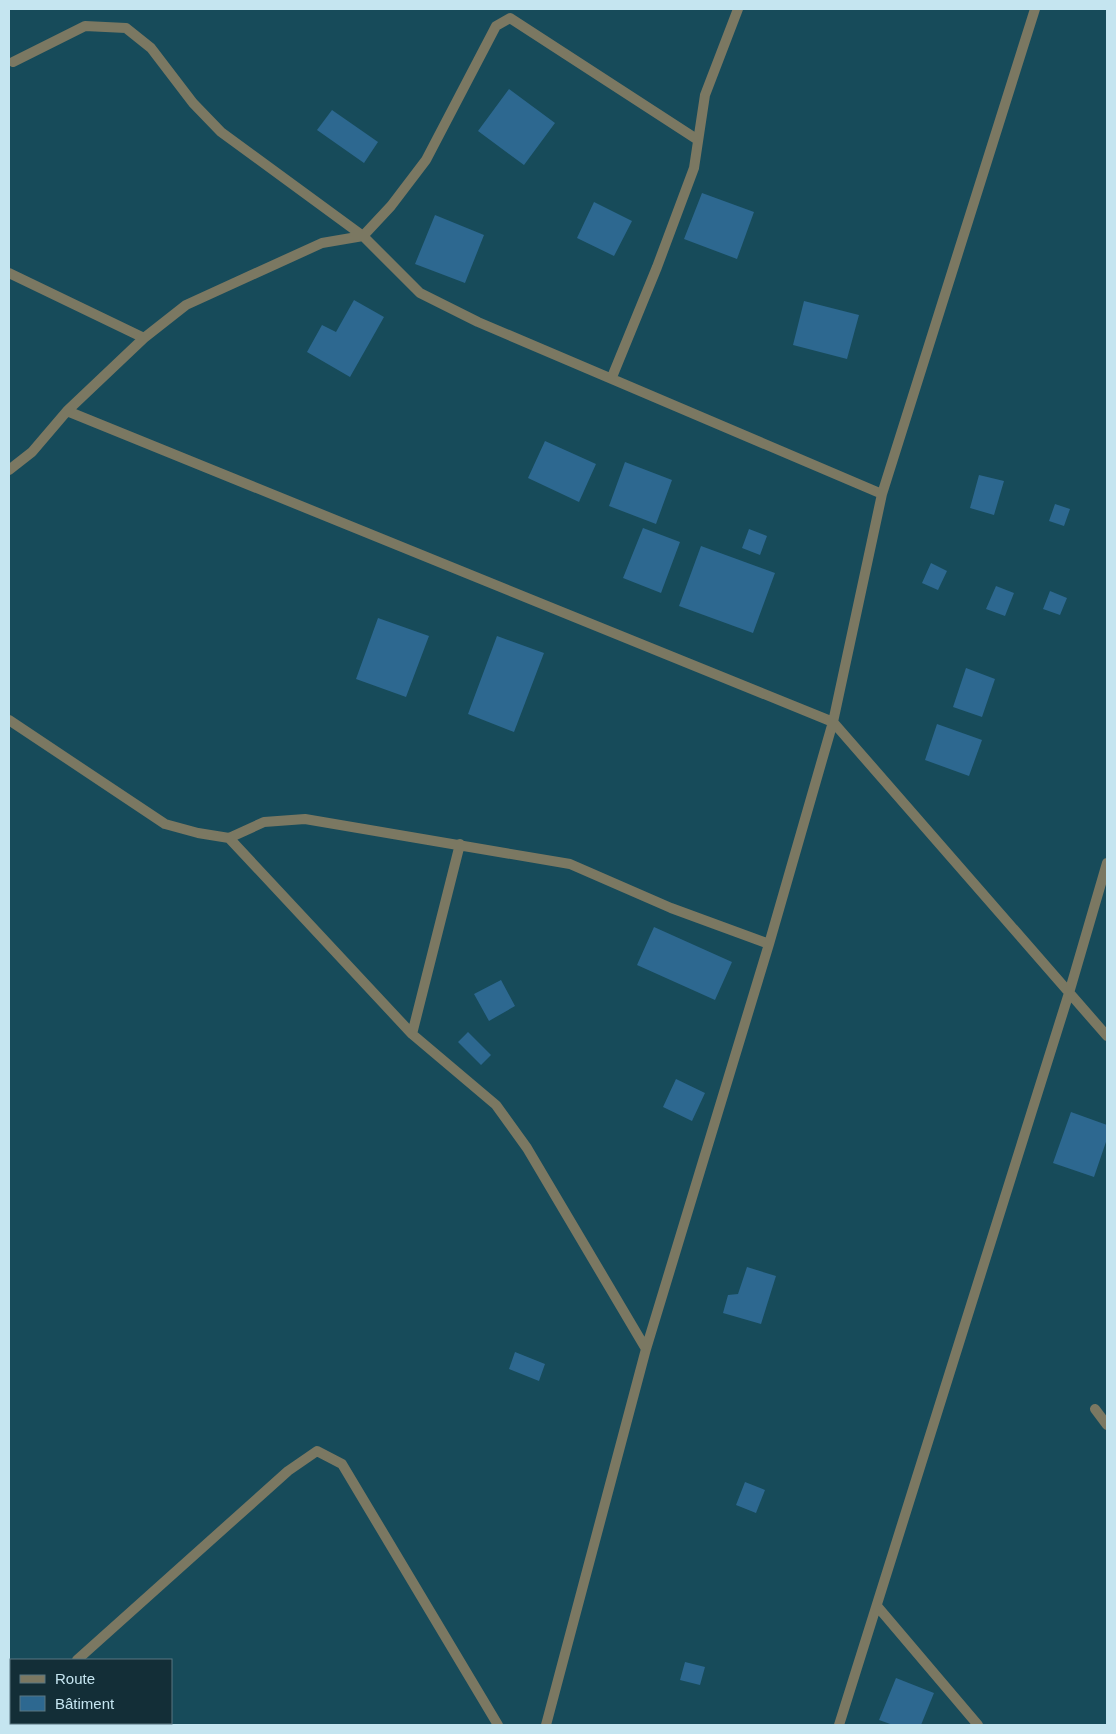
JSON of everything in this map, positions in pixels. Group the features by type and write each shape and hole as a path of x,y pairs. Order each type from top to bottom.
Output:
{"street":[{"path":"612,377 657,267 690,177 698,140 704,95 738,9"},
{"path":"546,1725 646,1349 769,944 833,722 882,494 1036,9"},
{"path":"9,470 32,452 67,412 144,338 186,305 322,243 363,236 391,206 426,160 496,26 510,18 698,140"},
{"path":"13,62 85,26 126,28 152,48 193,103 221,132 363,236 420,293 478,322 612,377 882,494"},
{"path":"9,273 144,338"},
{"path":"67,412 833,722 1107,1036"},
{"path":"9,720 165,824 198,834 229,838 264,822 305,819 570,864 671,908 769,944"},
{"path":"229,838 412,1034 496,1105 527,1148 646,1349"},
{"path":"412,1034 460,844"},
{"path":"839,1725 1069,993 1107,863"},
{"path":"1094,1409 1107,1425"},
{"path":"78,1659 288,1471 317,1450 342,1464 498,1725"},
{"path":"877,1606 978,1725"}],"building":[{"path":"509,89 555,123 524,165 478,131"},
{"path":"332,110 378,142 364,163 317,130"},
{"path":"702,193 754,212 737,259 684,239"},
{"path":"594,202 632,221 614,256 577,238"},
{"path":"435,215 484,235 465,283 415,264"},
{"path":"354,300 384,317 350,377 307,352 322,325 336,332"},
{"path":"804,301 859,315 847,359 793,345"},
{"path":"545,441 596,464 579,502 528,478"},
{"path":"625,462 672,480 656,524 609,506"},
{"path":"979,475 1004,481 994,515 970,508"},
{"path":"1055,504 1070,509 1064,526 1049,521"},
{"path":"643,528 680,542 661,593 623,578"},
{"path":"749,529 767,536 760,555 742,548"},
{"path":"701,546 775,573 753,633 679,606"},
{"path":"931,563 947,571 938,590 922,583"},
{"path":"996,586 1014,593 1005,616 986,609"},
{"path":"1050,591 1067,598 1060,615 1043,609"},
{"path":"378,618 429,636 406,697 356,679"},
{"path":"497,636 544,653 514,732 468,714"},
{"path":"966,668 995,679 982,717 953,707"},
{"path":"937,724 982,740 969,776 925,760"},
{"path":"654,927 732,962 715,1000 637,965"},
{"path":"501,980 515,1006 489,1021 474,994"},
{"path":"468,1032 491,1055 481,1065 458,1042"},
{"path":"676,1079 705,1093 692,1121 663,1107"},
{"path":"1071,1112 1107,1125 1107,1139 1094,1177 1053,1163"},
{"path":"747,1267 776,1276 761,1324 723,1313 728,1295 738,1294"},
{"path":"515,1352 545,1364 539,1381 509,1369"},
{"path":"745,1482 765,1490 756,1513 736,1505"},
{"path":"685,1662 705,1667 700,1685 680,1680"},
{"path":"896,1678 934,1693 921,1725 893,1725 879,1720"}]}
